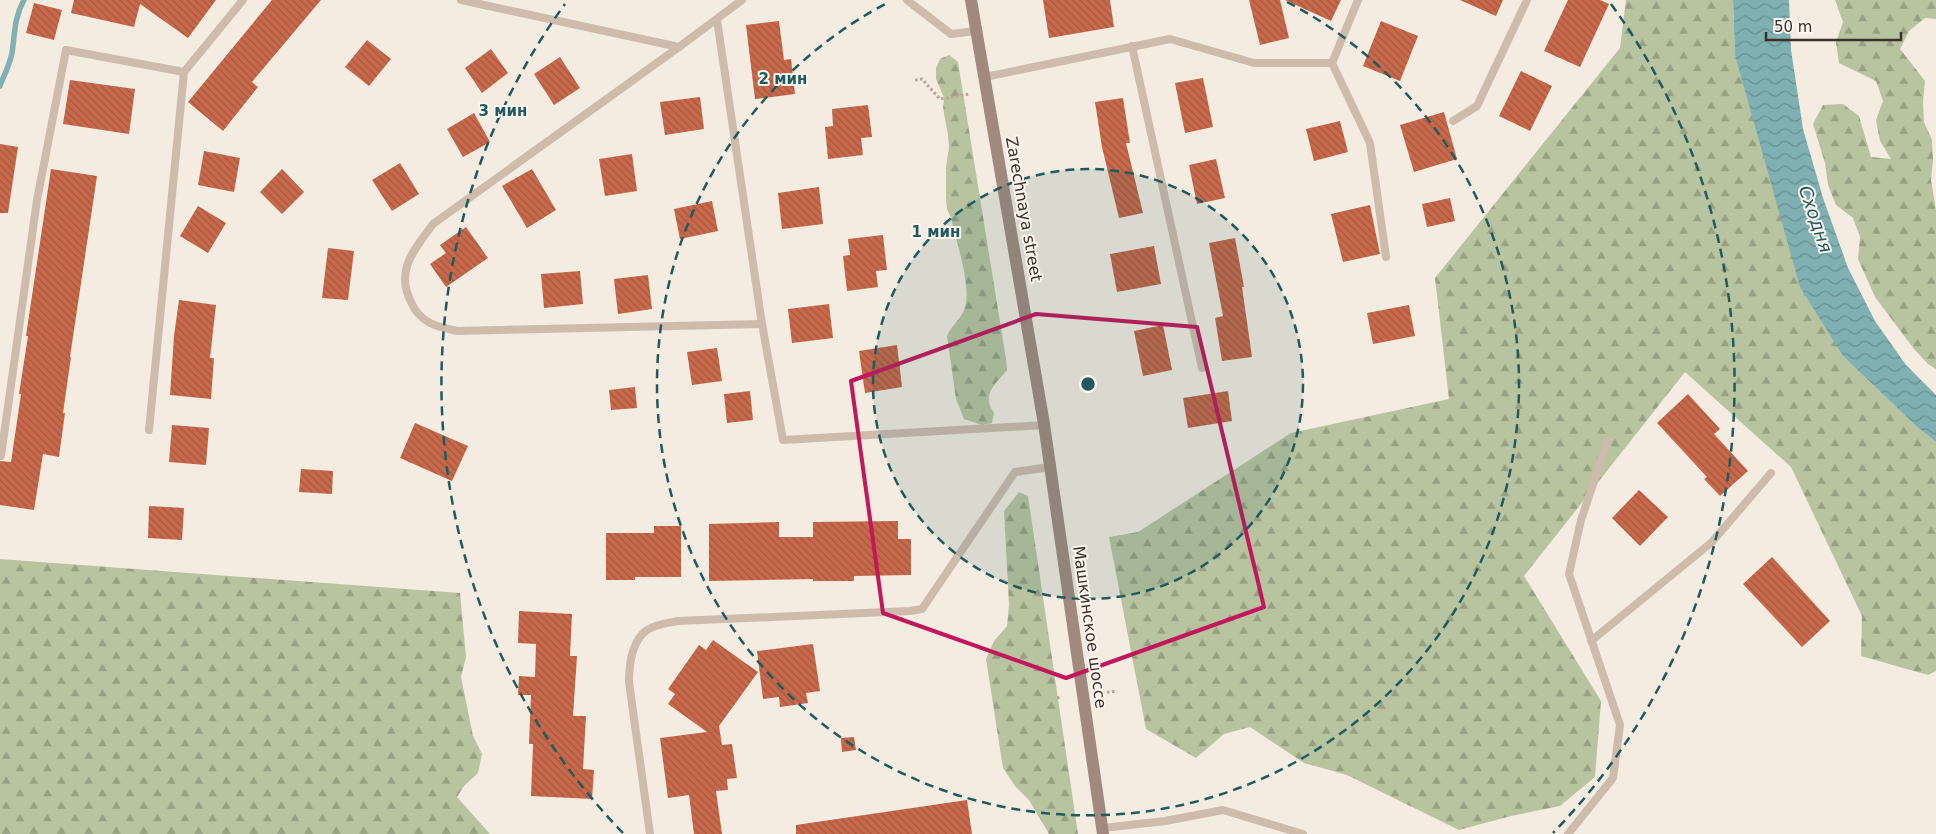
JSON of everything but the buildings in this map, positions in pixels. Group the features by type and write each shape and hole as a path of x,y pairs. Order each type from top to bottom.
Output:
{"main road":[{"name":"Zarechnaya street","path":"971,0 1045,425"},
{"name":"Машкинское шоссе","path":"1045,425 1103,831"}],"lane":[{"path":"149,430 184,72 243,0"},
{"path":"461,0 680,47"},
{"path":"742,0 680,47 433,224 413,252 404,276 405,291 417,314 431,323 456,331 762,324"},
{"path":"907,0 952,34 976,31"},
{"path":"1358,0 1332,63 1370,143 1386,257"},
{"path":"1453,121 1477,106 1527,0"},
{"path":"717,20 762,324 782,440 1045,425"},
{"path":"985,78 1170,39 1254,63 1332,63"},
{"path":"1132,46 1202,368"},
{"path":"1,456 37,200 66,50 184,72"},
{"path":"1568,834 1613,778 1620,725 1569,574 1581,520 1608,440"},
{"path":"650,834 629,682 629,663 637,644 646,631 661,624 678,621 922,609 1015,472 1050,467"},
{"path":"1591,642 1712,542 1771,473"},
{"path":"1103,831 1223,810 1303,834"}],"path":[{"path":"915,80 922,79 940,99 970,94"},
{"path":"1102,692 1117,690"},
{"path":"1057,698 1062,697"}],"highlighted area":[{"path":"1036,314 1197,327 1264,607 1066,678 883,613 851,381"}],"green space":[{"path":"1626,0 1733,0 1735,55 1843,356 1917,427 1936,442 1936,671 1928,675 1861,656 1862,616 1791,467 1685,372 1524,576 1601,701 1595,777 1560,806 1511,816 1459,830 1347,775 1304,763 1250,727 1224,734 1196,758 1146,729 1109,537 1138,532 1291,433 1449,399 1435,278 1620,48"},
{"path":"1835,0 1936,0 1936,19 1925,18 1909,31 1900,49 1925,81 1924,122 1932,140 1931,180 1936,210 1936,369 1928,364 1914,349 1875,297 1858,259 1860,237 1853,218 1836,205 1828,185 1825,163 1813,124 1823,105 1843,104 1859,116 1871,157 1891,159 1880,141 1876,120 1883,101 1876,81 1839,63 1836,42 1843,22"},
{"path":"949,55 958,62 1007,370 994,385 989,395 990,406 994,413 992,423 982,425 964,419 956,399 947,336 964,310 966,301 965,278 960,252 947,209 946,168 949,147 948,135 943,108 944,98 936,79 936,68 940,59"},
{"path":"1019,492 1028,496 1078,834 1049,834 1029,800 1015,786 1003,768 986,659 994,641 1007,626 1009,605 1004,511"},
{"path":"0,559 460,593 466,657 461,677 473,736 482,754 478,773 464,786 457,797 490,834 0,834"}],"water":[{"name":"Сходня","path":"1733,0 1789,0 1791,50 1803,129 1823,198 1848,268 1875,321 1906,365 1936,395 1936,442 1917,427 1843,356 1800,287 1735,55"}],"waterway":[{"path":"0,86 11,57 17,19 24,0"}]}
